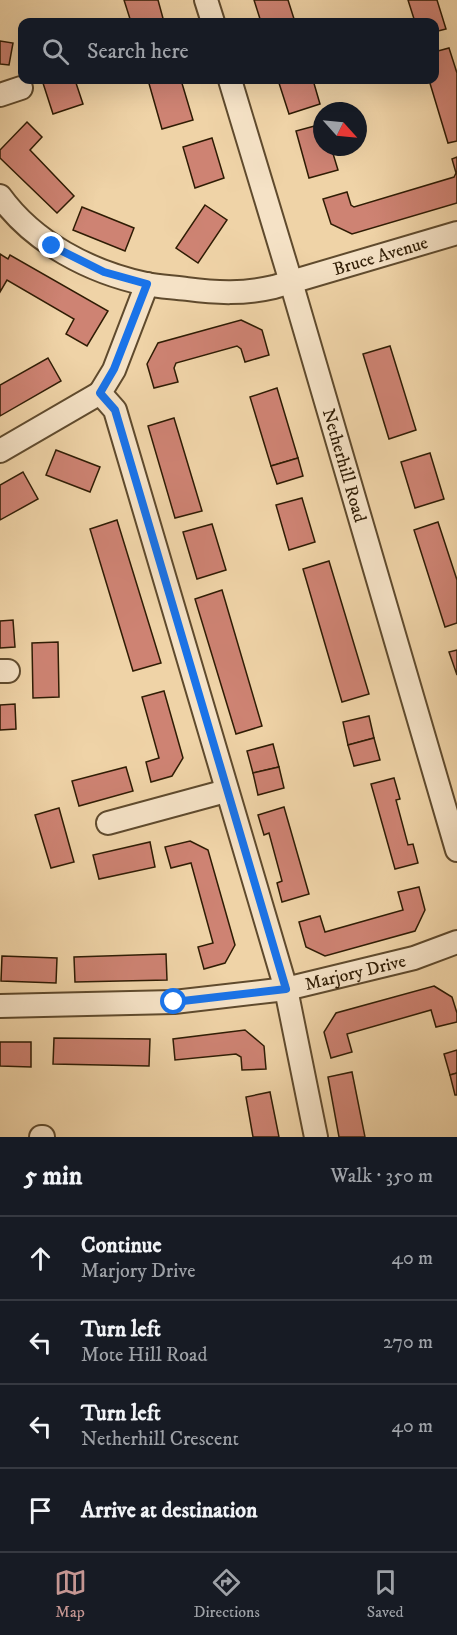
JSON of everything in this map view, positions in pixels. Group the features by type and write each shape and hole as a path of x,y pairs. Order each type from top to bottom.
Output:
{"street":[{"path":"206,0 212,18"},
{"path":"218,0 224,18"},
{"name":"Netherhill Road","path":"231,84 297,280 457,799"},
{"name":"Netherhill Road","path":"243,84 457,850"},
{"name":"Bruce Avenue","path":"1,200 26,225 52,246 104,272 147,284 225,293 255,291 457,233"},
{"path":"0,451 100,393 114,369 147,284"},
{"path":"100,393 115,410 286,989 316,1137"},
{"path":"108,823 226,791"},
{"name":"Marjory Drive","path":"0,1006 174,1002 286,989 414,958 457,942"}],"building":[{"path":"124,0 158,0 163,18 130,18"},
{"path":"254,0 288,0 294,18 260,18"},
{"path":"408,0 437,0 446,29 439,31 439,18 414,18"},
{"path":"0,41 13,43 9,65 0,64"},
{"path":"449,48 457,73 457,141 448,143 430,84 439,84 439,51"},
{"path":"43,84 76,84 83,104 53,114"},
{"path":"149,84 182,84 193,120 162,129"},
{"path":"279,84 314,84 319,102 313,102 313,106 289,114"},
{"path":"27,122 42,137 30,150 74,196 57,213 0,158 0,150"},
{"path":"313,126 313,156 334,156 338,170 309,178 296,131"},
{"path":"212,138 224,178 195,188 183,147"},
{"path":"457,157 457,203 352,234 331,224 323,199 347,192 351,205 354,207 454,177 456,173 452,159"},
{"path":"205,205 227,220 198,263 176,248"},
{"path":"82,207 134,228 125,251 73,230"},
{"path":"0,254 8,259 10,255 108,311 87,346 66,334 74,319 7,280 0,292"},
{"path":"241,320 262,330 269,355 245,362 241,349 237,346 176,363 174,368 178,382 154,388 147,364 158,343"},
{"path":"390,346 416,430 389,439 363,354"},
{"path":"48,358 61,381 0,416 0,385"},
{"path":"277,388 298,458 271,466 250,397"},
{"path":"174,418 202,511 175,518 148,426"},
{"path":"56,450 100,467 90,492 46,475"},
{"path":"430,453 444,499 415,508 401,462"},
{"path":"298,458 303,476 277,484 271,466"},
{"path":"23,472 38,499 0,520 0,485"},
{"path":"302,498 315,542 289,550 276,505"},
{"path":"117,520 161,663 133,671 90,529"},
{"path":"438,522 457,580 457,623 445,627 414,530"},
{"path":"212,524 226,570 197,579 183,532"},
{"path":"329,561 369,694 342,702 303,569"},
{"path":"222,590 262,726 236,734 195,599"},
{"path":"13,620 15,647 0,648 0,621"},
{"path":"58,642 59,697 33,698 32,643"},
{"path":"457,650 457,675 449,652"},
{"path":"164,691 183,758 172,776 151,782 146,762 159,758 142,697"},
{"path":"15,704 16,729 0,730 0,705"},
{"path":"369,716 374,738 348,745 343,722"},
{"path":"374,738 380,760 354,766 348,745"},
{"path":"273,744 279,767 253,773 247,751"},
{"path":"126,767 133,791 79,806 72,781"},
{"path":"279,767 284,788 258,795 253,773"},
{"path":"394,778 400,799 396,800 408,845 413,844 418,863 395,869 371,784"},
{"path":"284,807 309,894 282,902 277,883 282,881 269,833 264,835 258,815"},
{"path":"59,808 74,862 51,868 35,815"},
{"path":"190,841 208,850 235,945 225,963 204,969 198,947 213,943 191,863 171,868 165,847"},
{"path":"150,842 155,867 99,879 93,855"},
{"path":"419,887 425,910 415,931 325,956 306,947 299,922 320,916 325,932 403,910 398,892"},
{"path":"166,954 167,980 75,982 74,957"},
{"path":"2,956 57,958 56,983 1,981"},
{"path":"434,986 452,997 457,1022 436,1027 431,1010 347,1034 352,1052 331,1058 324,1032 336,1013"},
{"path":"245,1030 264,1046 266,1069 242,1070 241,1057 236,1054 175,1060 173,1039"},
{"path":"54,1038 150,1039 149,1066 53,1064"},
{"path":"0,1042 31,1042 31,1067 0,1066"},
{"path":"457,1050 457,1073 450,1075 444,1054"},
{"path":"352,1072 365,1137 339,1137 328,1077"},
{"path":"457,1073 457,1095 455,1095 450,1075"},
{"path":"270,1092 279,1137 253,1137 246,1097"}],"route":[{"path":"52,246 104,272 147,284 114,369 100,393 115,410 286,989 174,1002"}]}
